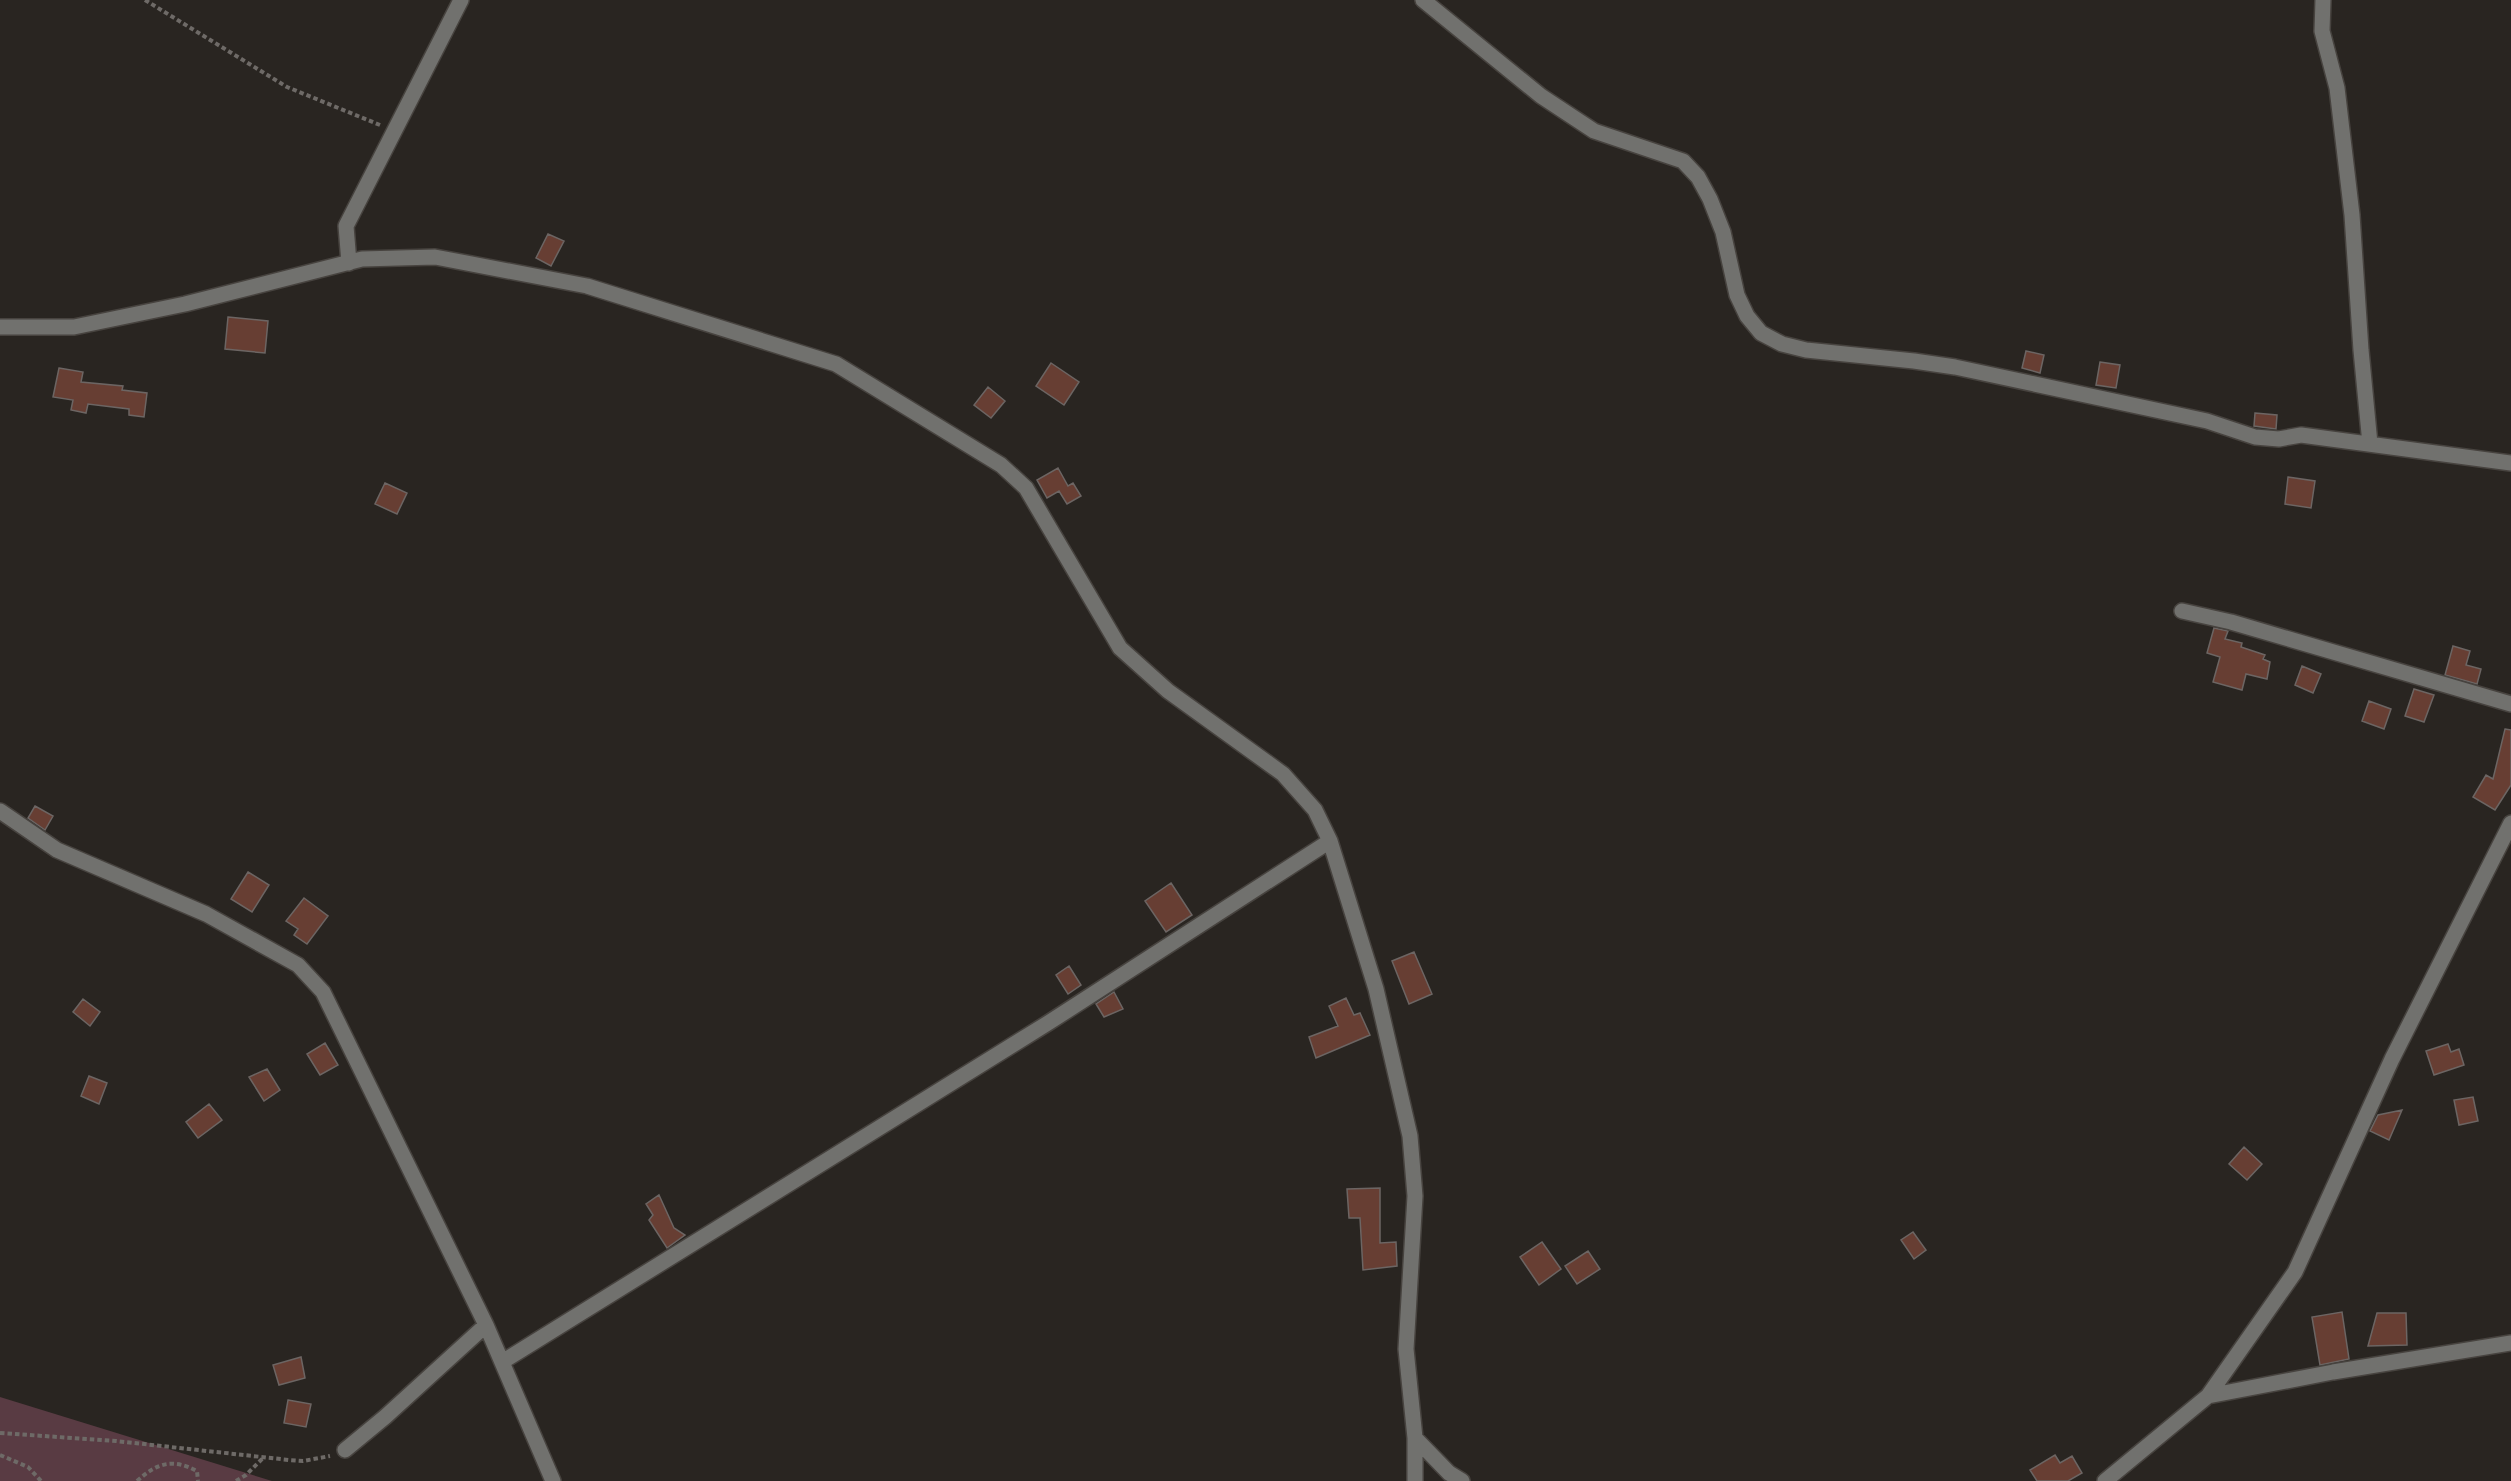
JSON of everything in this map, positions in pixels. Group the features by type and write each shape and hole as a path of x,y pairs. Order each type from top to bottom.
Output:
{"street":[{"path":"349,262 346,226 461,0"},
{"path":"1424,0 1541,96 1594,131 1683,161 1698,177 1710,199 1722,232 1737,295 1746,316 1761,333 1782,344 1806,350 1955,367 2207,421 2255,437 2279,439 2301,435 2511,463"},
{"path":"2322,0 2322,31 2337,88 2352,215 2370,444"},
{"path":"0,327 74,327 185,304 362,259 435,256 587,286 837,364 1001,465 1026,488 1120,648 1168,691 1283,774 1316,810 1330,841 1376,989 1410,1136 1415,1196 1406,1349 1415,1438 1415,1481"},
{"path":"2182,611 2231,622 2511,704"},
{"path":"0,811 57,850 206,914 298,965 323,992 486,1325 554,1481"},
{"path":"2106,1481 2208,1396 2295,1272 2392,1059 2511,823"},
{"path":"502,1362 1048,1023 1330,841"},
{"path":"345,1450 385,1417 486,1325"},
{"path":"2208,1396 2333,1372 2511,1343"},
{"path":"1415,1438 1449,1473 1462,1481"},
{"path":"2118,1471 2131,1481"}],"path":[{"path":"145,0 287,87 394,131"},
{"path":"0,1432 116,1441 303,1461 318,1460 345,1450"},
{"path":"0,1455 28,1467 41,1481"},
{"path":"236,1481 264,1456"},
{"path":"137,1481 149,1470 161,1464 183,1464 197,1471 198,1481"}],"shaded area":[{"path":"0,1397 272,1481 0,1481"}],"building":[{"path":"548,234 564,241 551,266 536,258"},
{"path":"228,317 268,321 265,353 225,349"},
{"path":"2026,351 2044,355 2040,373 2022,368"},
{"path":"2100,362 2120,365 2116,388 2096,385"},
{"path":"1051,363 1079,382 1064,405 1036,386"},
{"path":"59,368 83,372 81,382 123,386 122,390 147,393 144,417 129,415 129,409 88,404 86,413 71,410 73,400 53,397"},
{"path":"988,387 1005,401 991,418 974,405"},
{"path":"2255,413 2277,415 2276,429 2254,426"},
{"path":"1058,468 1068,486 1073,483 1081,496 1067,504 1059,491 1047,498 1037,480"},
{"path":"2288,477 2315,481 2311,508 2285,504"},
{"path":"385,483 407,493 397,514 375,504"},
{"path":"2214,628 2228,631 2225,639 2242,643 2241,647 2265,655 2263,659 2270,662 2267,679 2246,674 2242,690 2213,682 2220,657 2207,653"},
{"path":"2453,646 2470,651 2466,665 2481,669 2477,684 2445,675"},
{"path":"2302,666 2321,674 2313,693 2295,685"},
{"path":"2414,689 2434,695 2424,722 2405,716"},
{"path":"2369,701 2391,709 2384,729 2362,721"},
{"path":"2505,729 2511,730 2511,785 2495,810 2473,797 2486,775 2493,779"},
{"path":"35,806 53,816 45,830 28,818"},
{"path":"248,872 269,885 252,912 231,899"},
{"path":"1171,883 1192,915 1166,932 1145,901"},
{"path":"304,898 328,916 307,944 294,935 298,929 286,921"},
{"path":"1414,952 1432,994 1409,1004 1392,961"},
{"path":"1069,966 1081,985 1068,994 1056,975"},
{"path":"1114,992 1123,1009 1104,1017 1096,1004"},
{"path":"1346,998 1354,1015 1360,1013 1370,1035 1316,1058 1309,1037 1338,1026 1329,1006"},
{"path":"83,999 100,1012 90,1026 73,1012"},
{"path":"325,1043 338,1065 320,1075 307,1054"},
{"path":"2448,1044 2451,1052 2459,1049 2464,1065 2434,1075 2426,1051"},
{"path":"267,1069 280,1090 264,1101 249,1077"},
{"path":"89,1076 107,1083 99,1104 81,1096"},
{"path":"2473,1097 2478,1121 2459,1125 2454,1100"},
{"path":"209,1104 222,1120 198,1138 186,1122"},
{"path":"2402,1110 2389,1140 2370,1131 2378,1115"},
{"path":"2244,1147 2262,1164 2247,1180 2229,1164"},
{"path":"1380,1188 1380,1243 1396,1242 1397,1266 1363,1270 1360,1218 1349,1218 1347,1189"},
{"path":"659,1195 674,1228 685,1235 667,1248 649,1220 653,1215 646,1204"},
{"path":"1913,1232 1926,1250 1914,1259 1901,1240"},
{"path":"1542,1242 1561,1269 1539,1285 1520,1257"},
{"path":"1588,1251 1600,1269 1577,1284 1565,1266"},
{"path":"2342,1312 2349,1359 2320,1365 2312,1317"},
{"path":"2377,1313 2406,1313 2407,1345 2368,1346"},
{"path":"301,1357 305,1378 279,1385 273,1365"},
{"path":"288,1400 311,1404 306,1427 284,1423"},
{"path":"2055,1455 2060,1463 2072,1456 2082,1473 2068,1481 2037,1481 2030,1470"}]}
